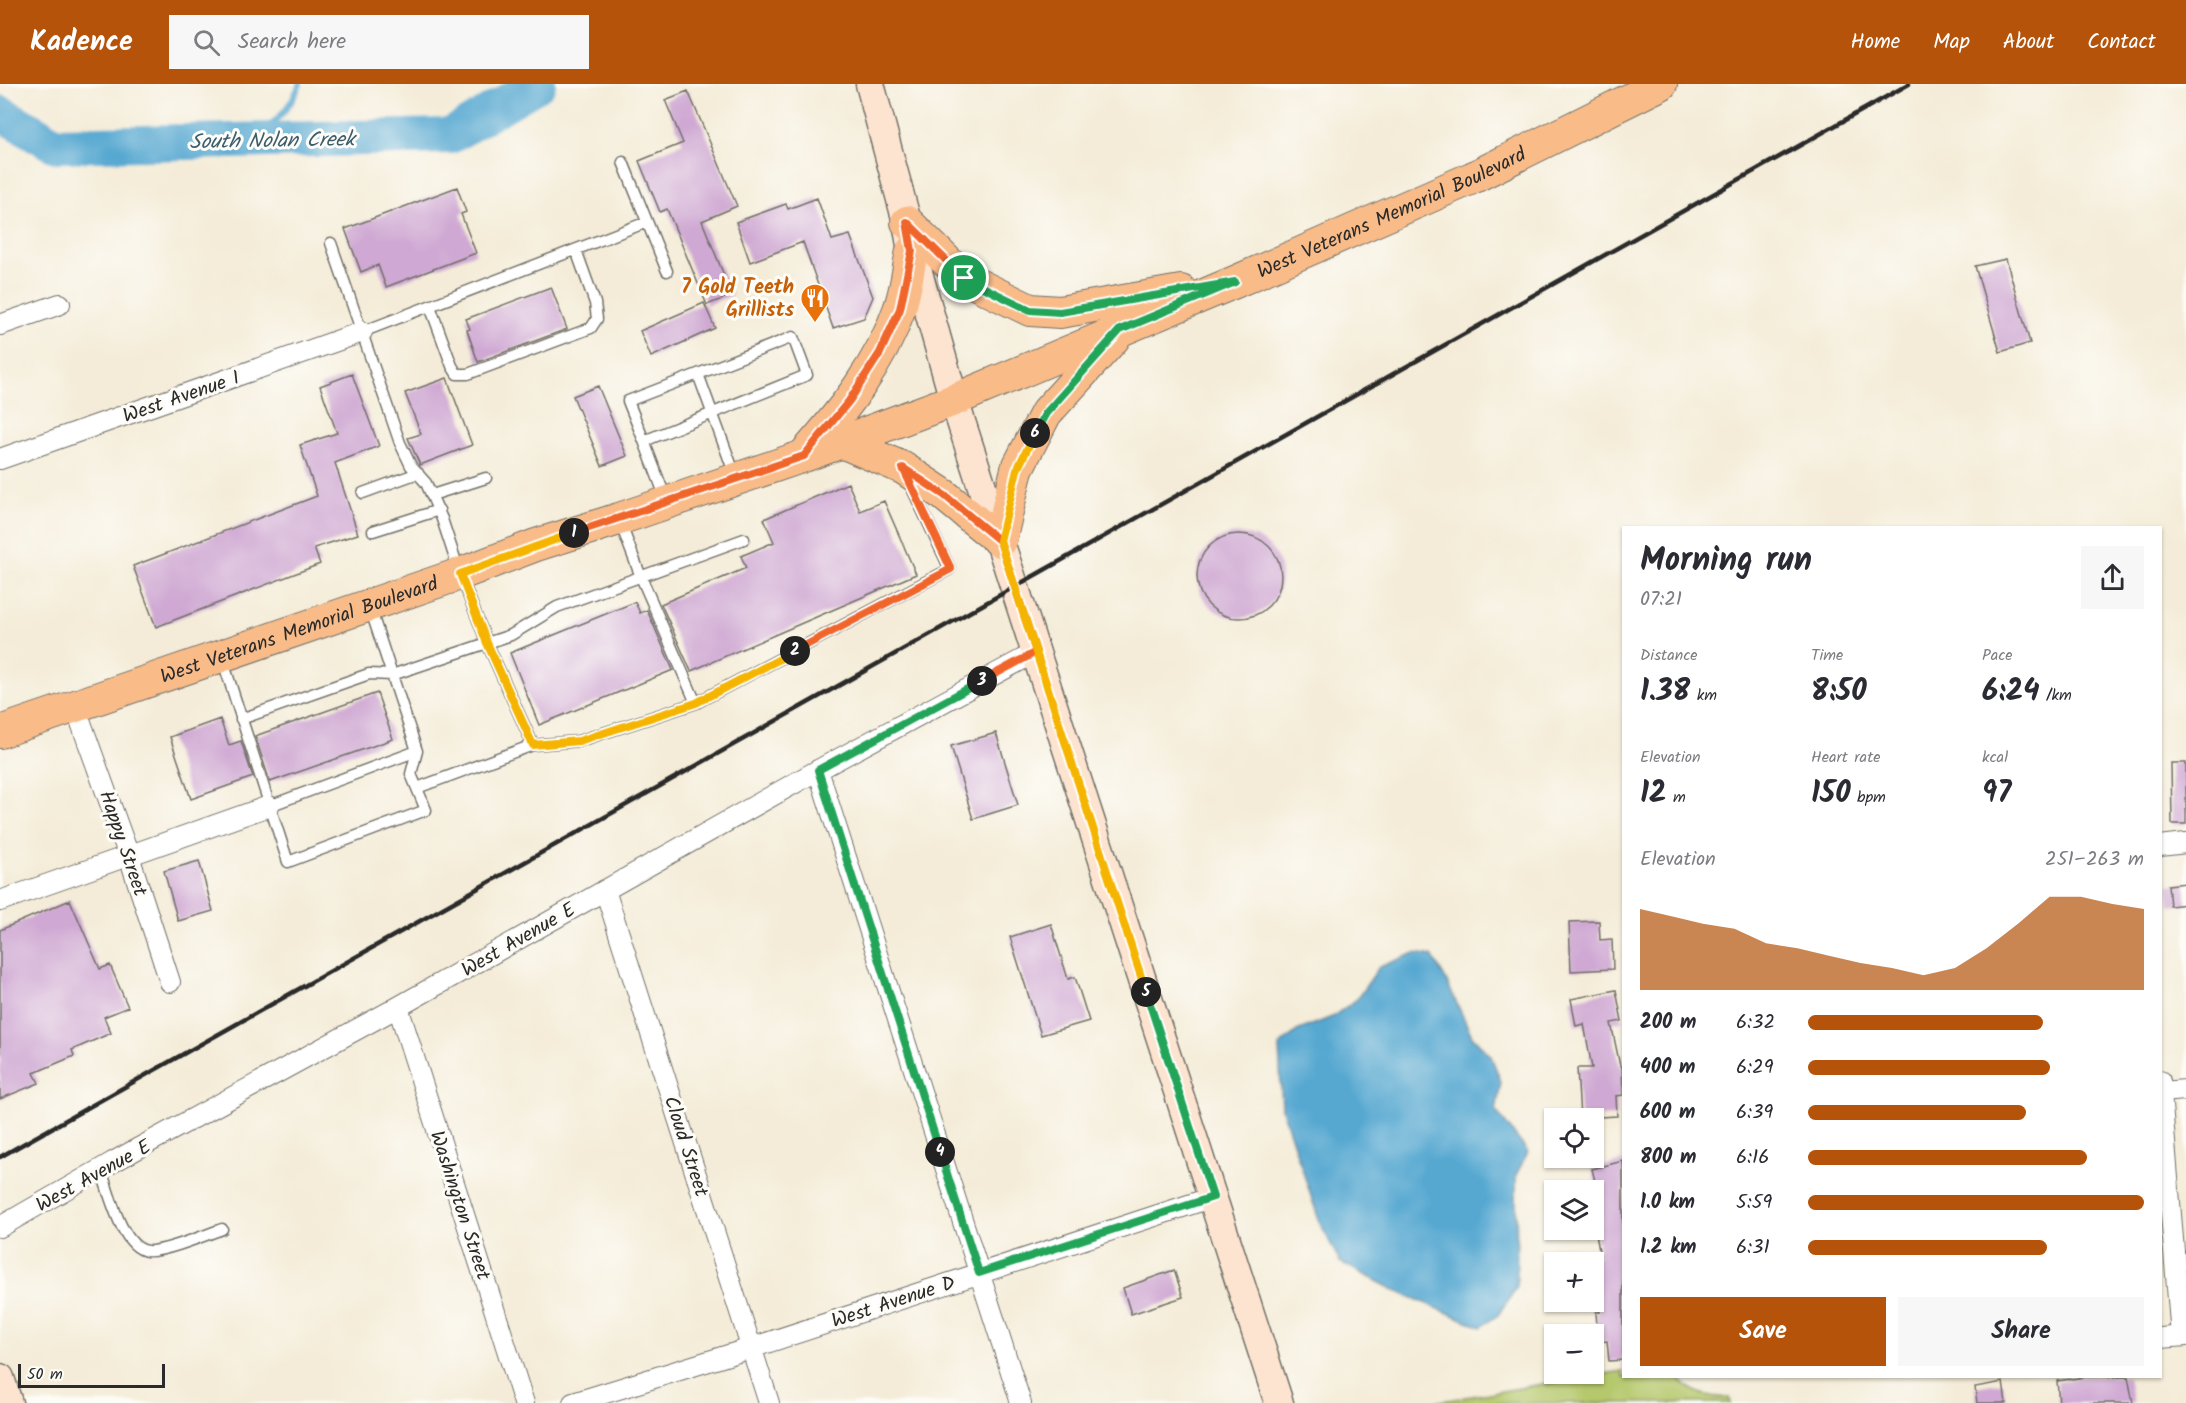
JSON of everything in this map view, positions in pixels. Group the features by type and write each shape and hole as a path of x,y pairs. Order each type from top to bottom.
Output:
{"main road":[{"path":"870,84 954,400 1279,1403"},
{"name":"West Veterans Memorial Boulevard","path":"0,732 460,574 536,545 804,456 954,400 1235,282 1472,178 1661,84"},
{"path":"910,237 964,278 1030,310 1060,312 1235,282"},
{"path":"804,456 849,401 880,353 900,309 910,237"},
{"path":"1000,541 1017,470 1046,413 1120,330"},
{"path":"842,442 903,468 944,495 1000,541"},
{"path":"0,1377 8,1403"}],"street":[{"path":"0,325 60,304"},
{"name":"West Avenue I","path":"0,459 362,332"},
{"name":"West Avenue E","path":"0,1227 398,1008 818,770 1036,652"},
{"name":"Happy Street","path":"75,706 129,856 170,982"},
{"path":"818,770 1021,1403"},
{"path":"0,901 269,806"},
{"path":"2162,846 2186,843"},
{"name":"Cloud Street","path":"605,890 769,1403"},
{"name":"Washington Street","path":"398,1008 524,1403"},
{"path":"2162,1088 2186,1090"},
{"path":"2162,1110 2183,1336 2162,1338"},
{"name":"West Avenue D","path":"573,1403 751,1348 1213,1197"}],"lane":[{"path":"623,162 667,271"},
{"path":"362,332 647,222"},
{"path":"331,243 400,443 411,466 426,483 439,510 460,574 487,643 533,745"},
{"path":"430,306 457,374 468,374 591,328 597,319 595,303 576,250"},
{"path":"644,441 807,375 793,337 628,401 667,503"},
{"path":"698,374 736,478"},
{"path":"417,788 533,745 579,741 696,703 951,569 903,468"},
{"path":"363,493 418,473"},
{"path":"432,495 486,478"},
{"path":"373,531 439,510"},
{"path":"619,519 696,703"},
{"path":"241,719 369,674 392,675 487,643 510,634 557,607 744,539"},
{"path":"221,656 288,862 426,810 411,774 417,751 369,605"},
{"path":"269,806 417,751"},
{"path":"101,1170 122,1227 132,1245 147,1251 222,1229"}],"green space":[{"path":"1622,1371 1622,1378 1679,1378 1694,1391 1730,1398 1731,1403 1429,1403 1544,1384 1604,1384 1604,1374"}],"water":[{"path":"1415,953 1432,956 1472,1036 1491,1056 1501,1082 1496,1111 1528,1152 1516,1175 1517,1287 1498,1315 1481,1327 1394,1290 1340,1262 1320,1223 1282,1109 1279,1046 1297,1031 1332,1017 1357,999 1379,967"}],"building":[{"path":"688,91 737,206 702,221 732,295 707,305 667,209 660,212 639,161 683,143 665,100"},
{"path":"457,187 466,212 461,214 476,253 386,287 378,265 361,272 345,229"},
{"path":"817,198 832,240 850,235 873,297 864,318 833,328 803,242 750,262 736,222 786,204 788,209"},
{"path":"2006,259 2030,343 2000,352 1975,266"},
{"path":"551,287 567,329 478,362 467,330 470,329 466,319"},
{"path":"704,303 715,328 651,357 640,331"},
{"path":"352,374 379,446 335,463 358,534 314,548 320,564 156,627 133,566 317,496 300,445 337,433 320,386"},
{"path":"447,378 472,445 420,465 408,438 421,434 405,393"},
{"path":"598,386 627,456 602,466 573,396"},
{"path":"848,483 860,511 884,501 916,574 691,671 661,604 746,568 741,556 774,542 764,519"},
{"path":"1231,534 1247,534 1263,541 1274,552 1281,568 1278,592 1269,606 1247,618 1231,618 1215,611 1204,600 1197,584 1197,568 1204,552 1215,541"},
{"path":"635,602 640,613 647,610 673,670 539,725 510,653"},
{"path":"377,693 393,739 270,782 255,736"},
{"path":"220,719 229,745 241,741 253,777 191,799 170,737"},
{"path":"996,733 1018,805 973,819 951,746"},
{"path":"2171,763 2186,763 2186,824 2172,824"},
{"path":"199,861 213,911 178,921 164,871"},
{"path":"2186,883 2186,904 2170,906 2168,885"},
{"path":"70,900 100,969 110,965 128,1007 104,1017 111,1033 72,1050 74,1056 34,1073 39,1083 0,1099 0,930"},
{"path":"1599,921 1600,940 1612,939 1613,969 1571,971 1569,922"},
{"path":"1051,924 1068,979 1075,977 1089,1021 1041,1035 1010,937"},
{"path":"1616,990 1622,1021 1611,1023 1620,1066 1622,1066 1622,1095 1616,1096 1617,1116 1604,1117 1604,1108 1579,1108 1577,1068 1592,1068 1584,1024 1576,1026 1571,999"},
{"path":"1622,1161 1622,1360 1609,1361 1607,1341 1604,1341 1604,1324 1597,1324 1596,1312 1604,1312 1604,1252 1599,1252 1597,1240 1604,1240 1604,1180 1595,1180 1592,1169 1604,1168 1604,1166"},
{"path":"1174,1270 1183,1297 1131,1314 1123,1288"},
{"path":"2079,1378 2128,1378 2133,1403 2059,1403 2057,1381"},
{"path":"2003,1382 2006,1403 1977,1403 1975,1387"}],"waterway":[{"path":"250,140 280,116 300,84"},
{"name":"South Nolan Creek","path":"0,113 56,145 450,136 538,84"}],"railway":[{"path":"0,1157 1909,84"}],"place":[{"name":"7 Gold Teeth Grillists","path":"815,324"}],"route":[{"path":"964,278 907,222 912,251 900,309 880,353 849,401 804,456 536,545 460,574 487,643 533,745 579,741 696,703 951,569 903,468 944,495 1000,541 1036,652 818,770 979,1273 1213,1197 1000,541 1017,470 1046,413 1120,330 1235,282 1060,312 1030,310 964,278"}]}
